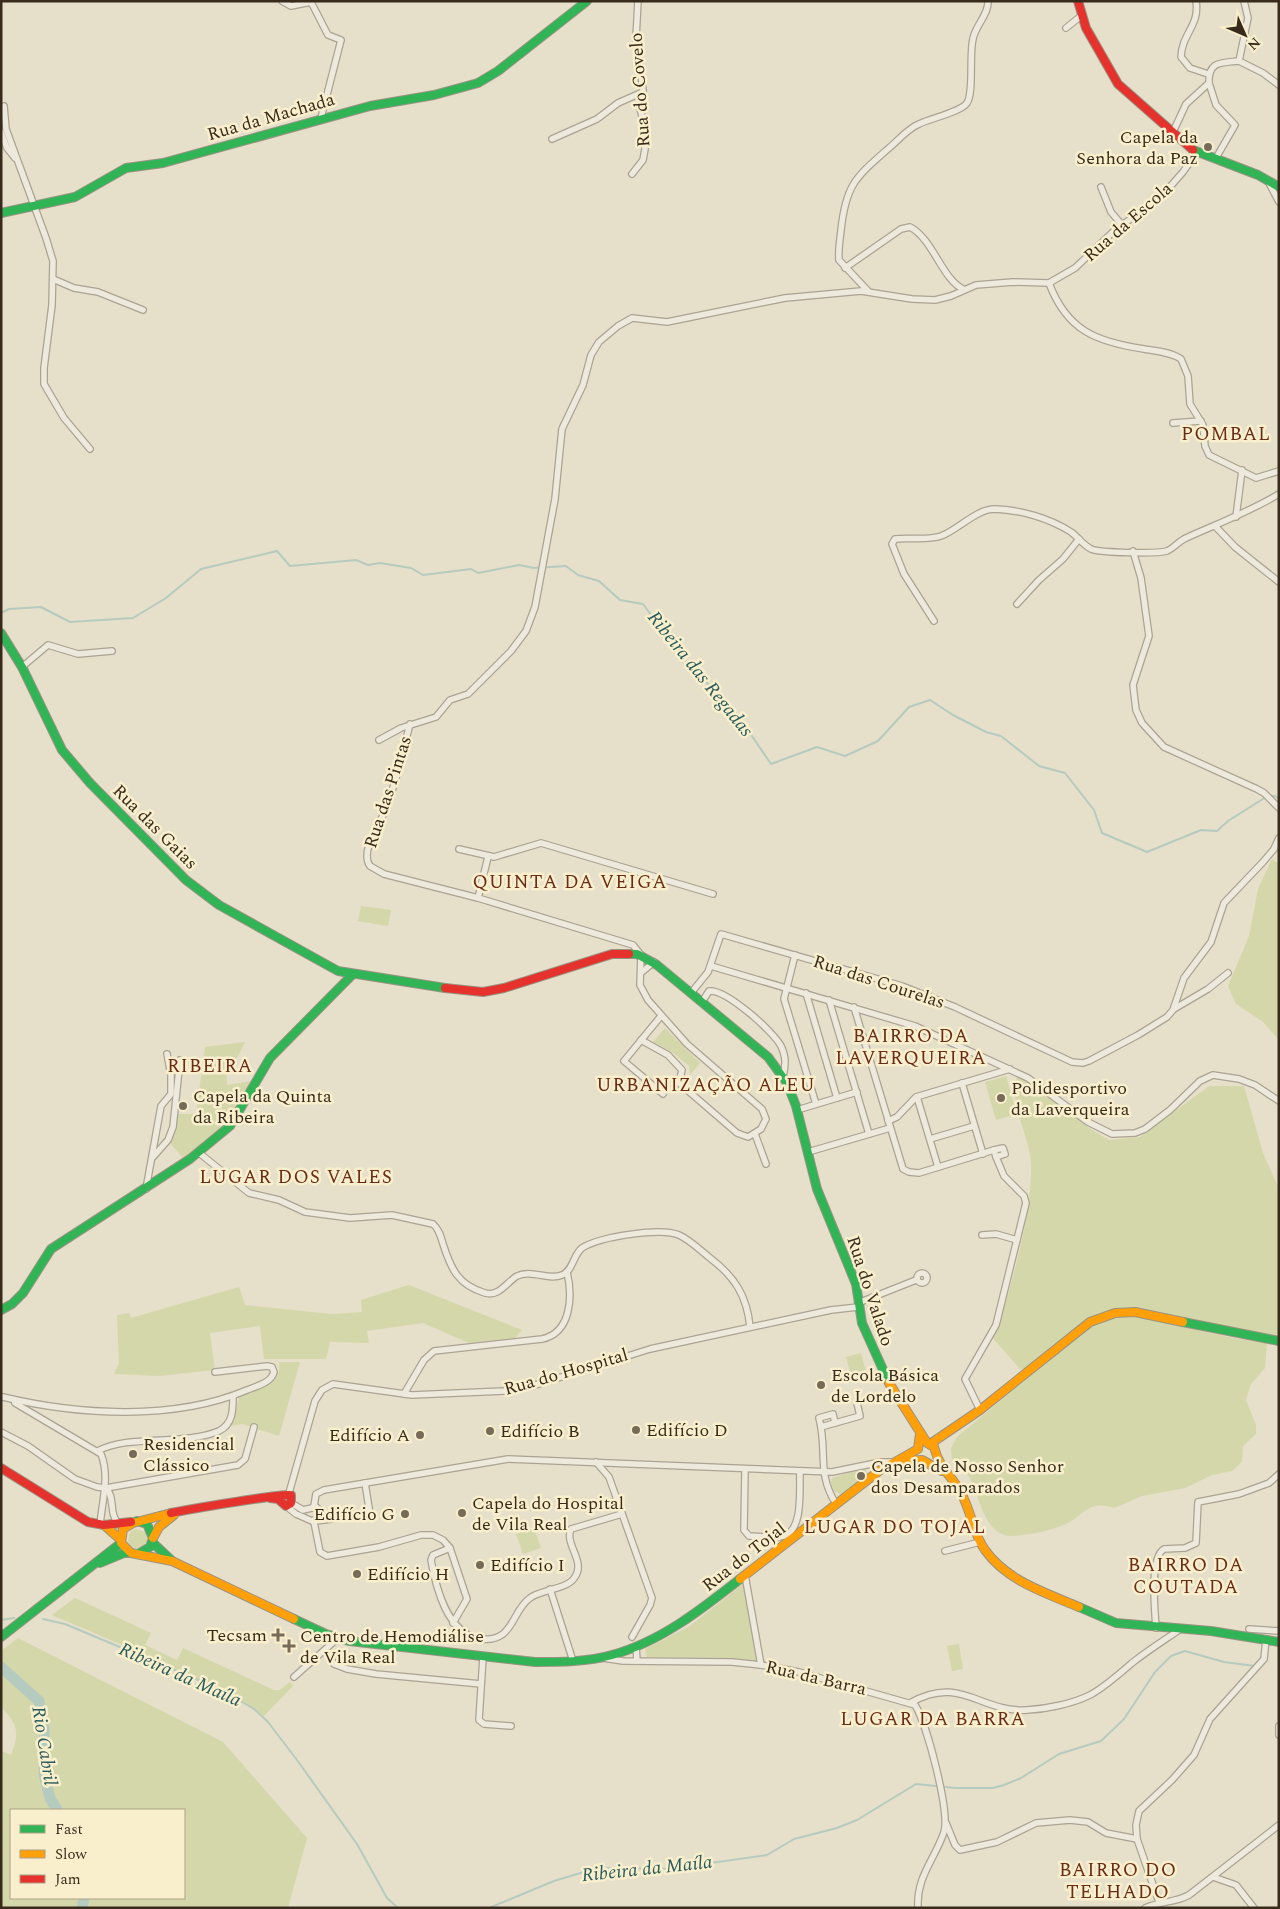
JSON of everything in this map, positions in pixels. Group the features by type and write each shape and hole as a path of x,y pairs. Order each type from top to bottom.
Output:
{"street":[{"path":"282,1 293,6 311,2 328,35 341,40 321,118"},
{"name":"Rua da Machada","path":"1,213 16,208 55,202 80,195 126,168 163,163 321,118 378,104 443,93 483,81 587,1"},
{"name":"Rua do Covelo","path":"632,174 640,166 645,153 645,128 640,108 643,92 636,38 638,1"},
{"path":"868,291 840,262 844,205 852,184 861,172 911,128 936,116 960,110 966,104 971,92 970,76 973,37 987,9 988,1"},
{"path":"1078,1 1081,16 1113,78 1197,152 1264,178 1279,187"},
{"path":"1196,1 1195,23 1185,37 1181,56 1190,68 1208,74"},
{"path":"1239,61 1248,18 1244,1"},
{"path":"1066,28 1081,16"},
{"path":"1216,158 1235,126 1216,105 1208,74 1216,65 1239,61 1263,73 1279,85"},
{"path":"1173,132 1186,104 1209,83"},
{"path":"552,139 600,118 618,103 643,92"},
{"path":"4,106 6,129 35,205 51,254 53,279 52,305 44,368 44,384 64,418 90,449"},
{"path":"1,132 7,148 17,160"},
{"name":"Rua da Escola","path":"1050,283 1080,264 1122,225 1161,197 1183,172 1197,152"},
{"path":"1264,178 1274,191 1279,202"},
{"path":"1101,187 1111,212 1122,225"},
{"path":"846,268 901,229 910,227 936,256 954,282 963,289"},
{"path":"53,279 74,288 98,292 144,310"},
{"path":"379,740 410,724 436,717 450,700 468,694 511,651 531,620 555,499 562,429 583,385 585,370 599,342 610,332 632,318 667,322 778,299 868,291 926,300 944,298 976,285 1014,282 1050,283 1063,310 1093,336 1110,344 1168,353 1181,359 1188,376 1191,407 1201,422 1208,454 1259,478 1279,471"},
{"path":"1172,423 1201,422"},
{"path":"1236,517 1242,470"},
{"path":"934,621 904,574 893,545 895,539 936,537 956,529 980,514 996,509 1038,517 1068,530 1088,547 1101,552 1167,550 1182,540 1236,517 1279,494"},
{"path":"1215,526 1231,544 1279,582"},
{"path":"1017,604 1062,559 1079,539"},
{"path":"1133,551 1141,578 1148,636 1133,685 1136,710 1142,723 1164,747 1224,772 1264,793 1279,808"},
{"name":"Rua das Gaias","path":"1,633 22,666 52,733 62,750 90,783 186,880 219,905 295,945 334,969 352,975 456,990 488,992 598,957 627,953"},
{"path":"22,666 46,646 77,654 112,651"},
{"name":"Rua das Pintas","path":"410,724 389,800 369,847 367,862 372,869 384,874 478,898"},
{"path":"1173,1010 1184,978 1211,942 1224,903 1274,850 1279,838"},
{"path":"459,849 488,857 513,853 541,842 713,894"},
{"path":"488,857 478,898 626,942 635,947 641,955 642,972 640,978 642,989 661,1016 700,1056 762,1109 765,1122 755,1134 745,1137 732,1129 680,1083 682,1070 675,1061 641,1040"},
{"name":"Rua das Courelas","path":"711,966 721,934 902,986 955,1007 1063,1058 1082,1063 1138,1035 1167,1017 1173,1010 1208,989 1228,973"},
{"path":"626,942 627,953"},
{"name":"Rua do Valado","path":"627,953 641,955 654,962 768,1057 783,1076 797,1110 819,1196 856,1284 858,1305 867,1337 889,1384 920,1432 924,1446"},
{"path":"795,955 785,987 784,998 816,1104"},
{"path":"642,972 654,962"},
{"path":"691,993 711,966 916,1026 1028,1078 1094,1126 1112,1134 1135,1133 1145,1129 1170,1110 1200,1081 1213,1075 1239,1079 1262,1089 1279,1102"},
{"path":"1,1310 23,1293 48,1251 146,1189 198,1152 232,1123 262,1068 273,1054 352,975"},
{"path":"702,1002 709,991 723,993 770,1032 779,1043 785,1058 783,1076"},
{"path":"806,993 837,1098"},
{"path":"829,1000 869,1134"},
{"path":"854,1007 901,1163 906,1171 919,1173 1003,1148 1005,1154 996,1157 1004,1176 1026,1199 996,1325 965,1379 980,1410"},
{"path":"661,1016 624,1061 663,1094"},
{"path":"146,1189 161,1106 171,1091 171,1073 167,1054"},
{"path":"153,1157 168,1140 173,1127 180,1060"},
{"path":"888,1121 897,1117 916,1097 1010,1069"},
{"path":"962,1083 982,1154"},
{"path":"797,1110 857,1092"},
{"path":"916,1097 938,1167"},
{"path":"930,1139 974,1126"},
{"path":"808,1152 890,1128"},
{"path":"755,1134 766,1164"},
{"path":"198,1152 252,1195 279,1200 304,1212 350,1218 392,1216 433,1224 439,1232 454,1274 484,1293 496,1293 522,1275 558,1276 567,1272"},
{"path":"404,1394 424,1360 434,1351 542,1339 557,1333 564,1324 569,1306 570,1290 567,1272 575,1255 588,1245 635,1234 676,1234 715,1262 734,1280 744,1296 750,1327"},
{"path":"982,1235 996,1234 1017,1240"},
{"name":"Rua do Hospital","path":"286,1499 315,1401 322,1390 339,1384 404,1394 474,1394 523,1388 644,1350 858,1305 916,1280"},
{"name":"Rua do Tojal","path":"172,1562 338,1638 368,1644 541,1662 601,1658 633,1647 681,1624 882,1469 949,1432 980,1410 1084,1326 1096,1319 1115,1312 1135,1312 1250,1337 1279,1341"},
{"path":"2,1397 52,1407 122,1411 165,1410 233,1396 268,1381 273,1376 273,1368 266,1366 215,1372"},
{"path":"98,1451 115,1444 172,1440 216,1433 226,1427 231,1419 233,1396"},
{"path":"2,1397 24,1407 78,1441 98,1451 103,1459 106,1488 110,1494 113,1516 119,1524"},
{"path":"836,1504 826,1486 822,1427 819,1418 833,1414 835,1423 860,1416 857,1403"},
{"path":"1,1432 28,1446 78,1481 106,1488 238,1465 245,1458 254,1428"},
{"path":"313,1521 321,1512 314,1506 314,1496 318,1492 502,1459 842,1472 883,1461 931,1460 949,1432"},
{"path":"950,1476 918,1455 924,1446 934,1447 935,1454 960,1490 980,1542 995,1561 1025,1584 1110,1622 1156,1628 1211,1631 1279,1640"},
{"path":"596,1462 608,1475 652,1598 632,1637"},
{"path":"1,1468 76,1517 102,1525 134,1522 270,1498 286,1499 298,1508 306,1511 313,1521 320,1552 327,1556 379,1547 424,1534 438,1537 450,1548 467,1601 453,1623"},
{"path":"745,1469 744,1530 748,1536 782,1537 789,1532 798,1519 800,1471"},
{"path":"1156,1628 1155,1572 1157,1557 1164,1549 1185,1548 1196,1543 1198,1501 1239,1494 1268,1483 1279,1474"},
{"path":"286,1499 296,1514 313,1521 370,1514 365,1483"},
{"path":"102,1525 103,1495 106,1488"},
{"path":"306,1511 314,1506"},
{"path":"79,1575 112,1558 147,1551 162,1524 178,1513"},
{"path":"450,1548 433,1555 430,1560 448,1615 453,1623 473,1637 495,1638 507,1630 526,1601 537,1594 569,1583 577,1573 578,1565 569,1535 571,1529 622,1514"},
{"path":"1,1637 121,1542 123,1529 134,1522 147,1524 153,1540 172,1562"},
{"path":"102,1525 134,1554 172,1562"},
{"path":"945,1551 980,1542"},
{"path":"745,1575 761,1665"},
{"path":"550,1589 573,1661"},
{"path":"1250,1629 1279,1631"},
{"path":"1137,1839 1106,1833 1088,1822 1072,1820 1036,1824 1007,1839 964,1850 958,1849 945,1820 930,1746 917,1709 910,1703 937,1692 962,1694 1008,1710 1042,1708 1081,1698 1096,1692 1179,1630"},
{"path":"294,1677 338,1638"},
{"path":"1159,1902 1137,1839 1136,1821 1140,1809 1185,1766 1197,1749 1210,1719 1264,1659 1266,1639"},
{"path":"633,1647 634,1661"},
{"path":"325,1650 332,1662 343,1668 376,1674 481,1684"},
{"path":"483,1657 479,1721 484,1724 511,1726"},
{"name":"Rua da Barra","path":"601,1658 634,1661 732,1662 761,1665 800,1672 910,1703"},
{"path":"1279,1726 1279,1735"},
{"path":"918,1908 920,1882 942,1836 945,1820"},
{"path":"1145,1908 1159,1902 1185,1898 1279,1825"},
{"path":"1213,1877 1236,1885 1254,1908"}],"green space":[{"path":"1272,859 1279,864 1279,1040 1263,1022 1236,1004 1228,986 1249,936 1258,889"},
{"path":"361,906 391,910 388,926 358,921"},
{"path":"665,1028 700,1063 690,1075 689,1066 672,1052 653,1042"},
{"path":"245,1042 238,1056 226,1068 227,1085 252,1081 228,1123 184,1159 170,1143 175,1133 178,1114 196,1114 205,1047"},
{"name":"Polidesportivo da Laverqueira","path":"1006,1076 1017,1114 996,1120 985,1082"},
{"path":"1017,1077 1024,1077 1089,1128 1109,1140 1140,1137 1209,1086 1244,1086 1263,1153 1279,1189 1279,1335 1229,1329 1143,1309 1122,1308 1099,1313 1026,1369 1020,1369 991,1336 1014,1275 1030,1194 1030,1155 1015,1096"},
{"path":"409,1285 522,1330 515,1338 469,1343 423,1323 367,1331 369,1343 330,1342 326,1359 264,1359 260,1326 210,1333 215,1370 159,1376 114,1374 119,1363 117,1315 129,1313 131,1318 239,1287 245,1305 332,1314 362,1312 361,1300"},
{"path":"1131,1315 1238,1339 1267,1342 1265,1368 1251,1384 1246,1400 1256,1425 1256,1434 1243,1446 1242,1462 1232,1471 1212,1475 1185,1488 1142,1496 1114,1508 1098,1505 1087,1509 1064,1525 1052,1529 1012,1536 1002,1534 994,1529 988,1521 967,1474 952,1462 951,1448 957,1437 1087,1329 1109,1318"},
{"path":"861,1353 868,1379 853,1383 846,1357"},
{"path":"279,1362 300,1362 279,1436 242,1424 231,1426 239,1398 272,1382 279,1371"},
{"path":"865,1468 869,1476 842,1495 834,1491 831,1482 832,1478"},
{"path":"534,1528 541,1548 523,1554 516,1534"},
{"path":"136,1529 145,1532 148,1538 144,1547 134,1548 128,1541 130,1532"},
{"path":"744,1583 757,1662 731,1658 647,1657 645,1649 690,1626"},
{"path":"75,1598 151,1633 145,1645 177,1660 183,1648 274,1690 280,1690 290,1682 293,1686 263,1717 244,1702 222,1690 149,1660 122,1645 52,1615"},
{"path":"18,1638 223,1742 307,1838 288,1908 1,1908 1,1751 11,1755 16,1740 16,1729 11,1718 1,1707 1,1651"},
{"path":"959,1644 963,1669 952,1671 947,1646"}],"waterway":[{"name":"Ribeira das Regadas","path":"1,613 9,609 41,607 70,622 133,618 166,598 201,569 277,551 290,566 356,560 368,565 380,563 411,568 423,575 471,569 478,573 519,565 534,568 566,566 578,575 599,581 620,600 643,604 681,656 737,714 771,764 817,747 845,756 878,741 909,707 930,700 953,715 986,732 1001,736 1039,766 1065,773 1094,810 1102,833 1147,852 1201,830 1217,831 1228,821 1266,797"},
{"name":"Ribeira das Regadas","path":"1270,796 1275,796 1279,799"},
{"name":"Ribeira da Maíla","path":"1,1620 14,1618"},
{"name":"Ribeira da Maíla","path":"43,1619 65,1624 222,1690 254,1709 268,1722 297,1760 357,1844 387,1898 398,1908"},
{"name":"Ribeira da Maíla","path":"489,1908 554,1881 601,1868 668,1869 767,1855 794,1839 837,1828 857,1820 916,1784 955,1788 993,1788 1004,1785 1021,1778 1059,1754 1101,1741 1124,1719 1155,1672 1171,1656 1185,1651 1224,1662 1255,1666"},
{"name":"Rio Cabril","path":"1,1667 39,1701 44,1730 44,1774 50,1798 56,1809"},
{"name":"Rio Cabril","path":"82,1908 84,1899"}],"traffic: fast":[{"path":"1,213 75,197 126,168 163,163 370,106 434,95 478,83 498,71 587,1"},
{"path":"1193,150 1258,175 1279,187"},
{"path":"1,633 22,667 62,750 90,783 186,880 219,905 338,971 445,988"},
{"path":"629,954 637,954 657,965 768,1057 787,1083 796,1106 817,1189 856,1284 862,1323 889,1383"},
{"path":"1,1310 12,1304 23,1293 51,1249 190,1159 230,1126 270,1058 352,975"},
{"path":"1183,1322 1279,1341"},
{"path":"137,1521 147,1524 153,1538 150,1547 138,1554"},
{"path":"1,1637 121,1543"},
{"path":"153,1543 171,1560"},
{"path":"100,1563 124,1553 131,1553"},
{"path":"294,1619 326,1634 349,1641 535,1662 564,1662 612,1655 647,1642 695,1613 740,1579"},
{"path":"1079,1607 1116,1623 1211,1631 1279,1642"}],"traffic: slow":[{"path":"930,1444 980,1410 1090,1322 1115,1313 1135,1312 1183,1322"},
{"path":"889,1383 927,1443 934,1447 939,1461 964,1500 981,1544 994,1561 1004,1570 1028,1585 1079,1607"},
{"path":"740,1579 879,1471 918,1449 920,1434"},
{"path":"902,1461 922,1460 942,1471"},
{"path":"171,1513 133,1523 123,1529 121,1543 131,1553 172,1561 294,1619"},
{"path":"153,1538 159,1527 174,1515"},
{"path":"104,1525 121,1540"}],"traffic: jam":[{"path":"1078,1 1086,28 1118,84 1193,150"},
{"path":"445,988 483,992 504,988 612,954 629,954"},
{"path":"1,1468 88,1522 104,1525 131,1522"},
{"path":"171,1513 285,1495 291,1495 291,1503 286,1506 278,1499 270,1498"}],"place":[{"name":"Capela da Senhora da Paz","path":"1208,147"},
{"name":"Polidesportivo da Laverqueira","path":"1001,1098"},
{"name":"Capela da Quinta da Ribeira","path":"183,1106"},
{"name":"Escola Básica de Lordelo","path":"821,1385"},
{"name":"Edifício D","path":"636,1430"},
{"name":"Edifício B","path":"490,1431"},
{"name":"Edifício A","path":"420,1435"},
{"name":"Residencial Clássico","path":"133,1454"},
{"name":"Capela de Nosso Senhor dos Desamparados","path":"861,1476"},
{"name":"Capela do Hospital de Vila Real","path":"462,1513"},
{"name":"Edifício G","path":"405,1514"},
{"name":"Edifício I","path":"480,1565"},
{"name":"Edifício H","path":"357,1574"},
{"name":"Tecsam","path":"278,1635"},
{"name":"Centro de Hemodiálise de Vila Real","path":"289,1646"}],"district":[{"name":"POMBAL","path":"1226,434"},
{"name":"QUINTA DA VEIGA","path":"570,882"},
{"name":"BAIRRO DA LAVERQUEIRA","path":"911,1047"},
{"name":"RIBEIRA","path":"210,1066"},
{"name":"URBANIZAÇÃO ALEU","path":"706,1085"},
{"name":"LUGAR DOS VALES","path":"296,1177"},
{"name":"LUGAR DO TOJAL","path":"895,1527"},
{"name":"BAIRRO DA COUTADA","path":"1186,1576"},
{"name":"LUGAR DA BARRA","path":"933,1719"},
{"name":"BAIRRO DO TELHADO","path":"1118,1881"}]}
